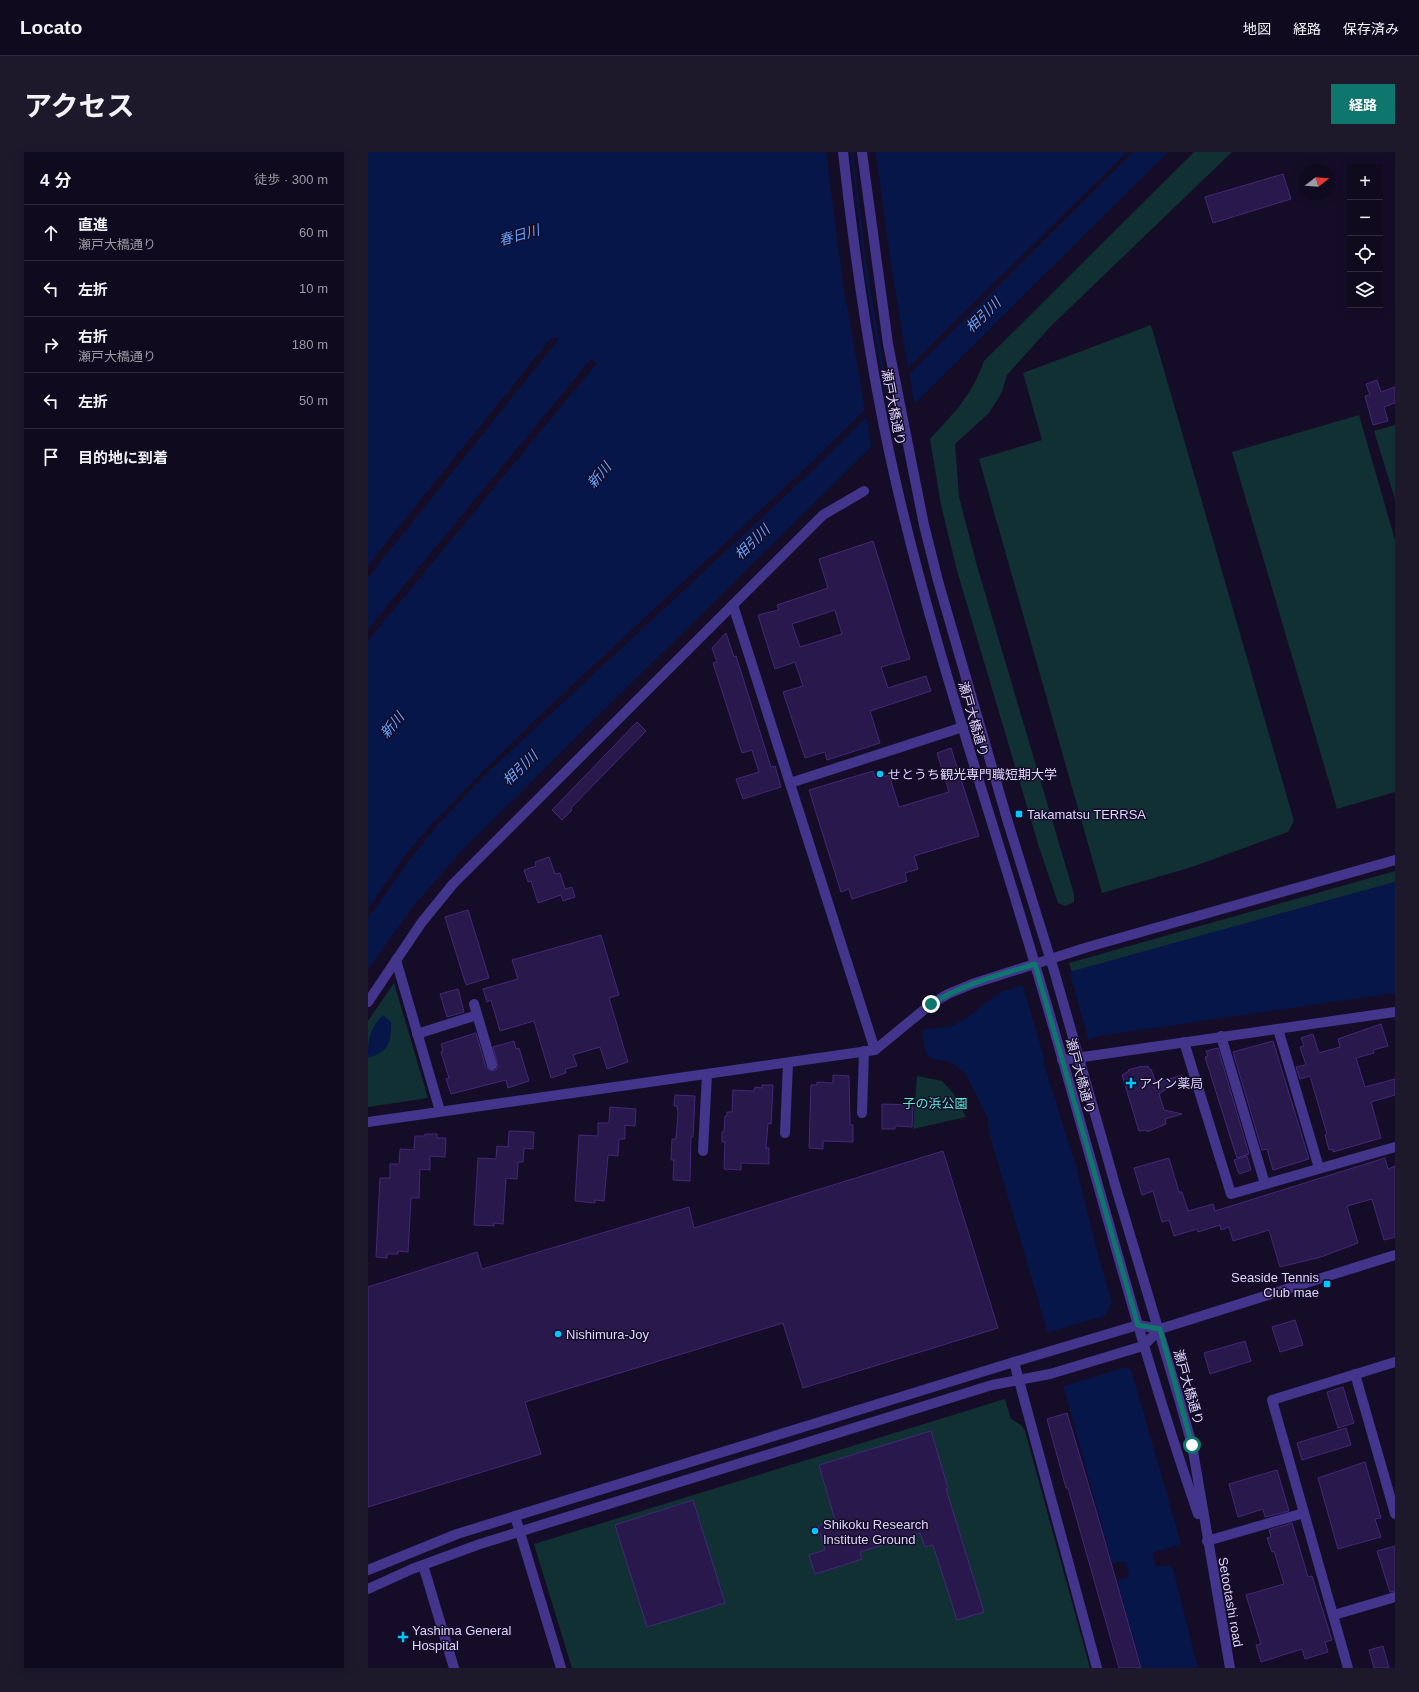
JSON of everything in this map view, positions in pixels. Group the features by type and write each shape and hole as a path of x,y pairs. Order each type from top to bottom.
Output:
{"street":[{"name":"瀬戸大橋通り","path":"842,152 872,366 894,473 922,586 1040,979 1143,1346 1207,1541"},
{"name":"瀬戸大橋通り","path":"862,152 888,344 909,457 938,581 1004,812 1055,974 1116,1188 1160,1329 1192,1445 1207,1541"},
{"path":"368,1002 422,922 453,884 823,515 864,491"},
{"path":"733,605 875,1050"},
{"path":"790,783 963,726"},
{"path":"368,1122 875,1050 931,1004 948,994 1050,959 1395,860"},
{"path":"396,960 440,1111"},
{"path":"474,1004 492,1064"},
{"path":"1062,1057 1077,1052 1184,1042 1395,1013"},
{"path":"417,1034 477,1015"},
{"path":"1278,1029 1319,1168"},
{"path":"1221,1036 1265,1184"},
{"path":"1184,1042 1231,1194 1395,1147"},
{"path":"862,1113 864,1051"},
{"path":"785,1133 788,1062"},
{"path":"703,1151 707,1074"},
{"path":"368,1589 423,1565 519,1532 985,1387 1050,1374 1143,1346 1160,1329 1395,1255"},
{"path":"368,1570 457,1534 1014,1362 1138,1325 1160,1329"},
{"path":"1014,1362 1097,1668"},
{"path":"1348,1668 1272,1400 1395,1362"},
{"path":"1355,1374 1395,1514"},
{"path":"1207,1541 1304,1513"},
{"path":"515,1516 561,1668"},
{"name":"Setootashi road","path":"1207,1541 1230,1668"},
{"path":"423,1565 454,1668"},
{"path":"1334,1615 1395,1597"}],"green space":[{"path":"1194,152 1232,152 1050,327 1007,375 1002,392 989,413 955,444 959,497 977,566 1074,894 1074,902 1065,906 1058,903 1039,847 958,574 941,505 930,439 962,403 974,384 984,361"},
{"path":"1151,325 1294,821 1288,832 1192,867 1102,893 979,459 1042,440 1023,373"},
{"path":"1359,415 1395,540 1395,792 1337,809 1232,452"},
{"path":"1395,425 1395,499 1374,431"},
{"path":"1395,871 1395,882 1072,972 1069,963"},
{"path":"394,983 428,1098 368,1107 368,1021"},
{"name":"子の浜公園","path":"917,1076 942,1081 954,1094 966,1117 913,1129"},
{"name":"Shikoku Research Institute Ground","path":"1005,1399 1011,1419 1021,1425 1025,1431 1090,1668 572,1668 534,1544"}],"water":[{"path":"368,152 1127,152 809,465 553,703 481,773 433,823 406,854 368,908 368,641 597,363 591,359 368,629 368,578 559,339 552,337 368,565"},
{"name":"相引川","path":"1133,152 1168,152 458,854 412,908 368,969 368,918 412,857 436,827 484,776 814,469"},
{"path":"1395,882 1395,993 1098,1036 1043,1061 1076,1167 1096,1247 1181,1544 1152,1553 1156,1567 1169,1565 1173,1569 1198,1668 1142,1668 1117,1581 1127,1578 1129,1574 1124,1561 1112,1563 1070,1409 989,1132 988,1119 966,1074 950,1062 934,1059 926,1053 922,1030 952,1026 965,1019 999,993 1022,985"},
{"path":"383,1015 391,1022 389,1041 385,1049 368,1058 370,1035 375,1025"}],"pier":[{"path":"826,152 851,152 866,281 885,392 865,411 843,284"},
{"path":"853,152 876,152 890,257 908,368 887,389 866,260"},
{"path":"909,372 915,406 894,427 888,393"},
{"path":"886,395 893,429 872,449 866,415"},
{"path":"1069,970 1089,1041 1045,1061 1022,983"},
{"path":"1113,1301 1133,1371 1126,1367 1061,1387 1045,1333 1104,1316"}],"building":[{"path":"1283,174 1291,199 1213,223 1205,197"},
{"path":"1377,380 1381,392 1395,387 1395,403 1384,407 1388,421 1373,425 1365,396 1370,395 1366,384"},
{"path":"873,541 910,659 881,667 888,688 926,676 931,691 870,711 880,743 827,760 825,752 805,758 783,692 803,686 795,662 775,669 758,615 779,610 777,605 828,588 819,559","holes":["835,610 842,634 800,647 792,624"]},
{"path":"726,633 734,657 736,656 771,767 775,766 781,787 743,799 736,779 759,772 752,750 742,753 713,663 717,662 712,648"},
{"path":"637,722 646,731 571,808 572,810 562,820 552,810"},
{"path":"951,748 979,836 914,856 918,869 905,873 907,881 852,899 849,889 841,892 809,790 873,771 876,779 889,775 899,807 949,792 937,753"},
{"path":"549,857 555,874 560,873 565,889 572,887 575,897 563,901 561,895 538,903 531,881 528,882 524,870 536,866 535,862"},
{"path":"468,910 489,978 466,985 445,917"},
{"path":"601,935 619,995 609,998 628,1062 607,1069 600,1047 573,1055 577,1066 565,1069 566,1073 551,1078 534,1021 500,1031 491,1000 487,1002 483,989 518,979 512,960"},
{"path":"458,989 464,1012 447,1017 440,994"},
{"path":"1381,1024 1388,1046 1373,1050 1374,1053 1356,1058 1365,1087 1395,1079 1395,1095 1371,1102 1381,1138 1333,1152 1333,1149 1329,1150 1325,1135 1327,1134 1310,1076 1300,1079 1296,1067 1306,1065 1300,1047 1304,1046 1301,1038 1313,1034 1319,1053 1340,1047 1338,1039"},
{"path":"476,1033 486,1067 491,1071 496,1070 498,1066 493,1047 514,1041 516,1049 519,1048 529,1081 508,1088 506,1080 451,1094 446,1079 449,1078 441,1052 443,1051 441,1044"},
{"path":"1273,1041 1309,1159 1273,1170 1267,1149 1262,1150 1233,1052"},
{"path":"1218,1048 1249,1154 1237,1158 1205,1057 1208,1056 1206,1051"},
{"path":"1148,1066 1150,1070 1151,1069 1156,1083 1182,1075 1183,1078 1159,1094 1164,1110 1182,1114 1165,1119 1166,1124 1147,1132 1147,1130 1139,1131 1122,1075 1129,1071 1128,1070"},
{"path":"833,1075 849,1076 850,1125 853,1125 853,1142 823,1141 823,1149 809,1148 811,1085 817,1085 817,1082 833,1083"},
{"path":"762,1085 773,1085 771,1124 768,1123 766,1148 769,1148 769,1164 741,1163 741,1170 724,1169 725,1142 722,1142 722,1132 724,1132 725,1116 727,1116 727,1112 732,1112 733,1090 754,1091 755,1087 762,1088"},
{"path":"675,1095 695,1096 693,1137 691,1137 690,1181 673,1180 674,1160 671,1160 672,1139 676,1139 678,1114 677,1106 674,1106"},
{"path":"882,1104 913,1105 912,1127 895,1126 895,1129 882,1129"},
{"path":"610,1107 636,1109 635,1126 625,1125 625,1139 619,1139 618,1156 608,1155 604,1201 595,1200 595,1203 575,1201 579,1135 598,1136 598,1123 609,1123"},
{"path":"509,1131 534,1132 533,1149 524,1148 523,1162 518,1162 517,1179 506,1178 503,1224 494,1223 494,1226 474,1225 478,1158 496,1159 497,1146 508,1147"},
{"path":"425,1134 437,1134 437,1138 446,1138 445,1157 430,1156 430,1170 420,1169 419,1198 411,1198 408,1252 398,1251 398,1254 387,1254 387,1258 376,1257 380,1178 390,1178 390,1164 399,1164 400,1149 414,1150 415,1136 425,1136"},
{"name":"Nishimura-Joy","path":"943,1151 998,1328 803,1388 783,1323 525,1402 541,1454 368,1507 368,1287 477,1252 482,1269 689,1207 694,1228"},
{"path":"1247,1156 1251,1170 1239,1174 1234,1160"},
{"path":"1169,1158 1179,1192 1182,1192 1188,1211 1213,1204 1215,1211 1385,1158 1388,1169 1395,1166 1395,1237 1384,1240 1372,1199 1347,1206 1358,1243 1321,1257 1280,1267 1269,1230 1233,1241 1229,1227 1221,1230 1220,1225 1198,1232 1197,1229 1174,1236 1169,1220 1162,1222 1153,1191 1142,1195 1134,1168"},
{"path":"1295,1320 1303,1345 1280,1352 1272,1327"},
{"path":"1245,1341 1251,1361 1210,1374 1204,1353"},
{"path":"1343,1387 1354,1423 1338,1428 1327,1392"},
{"path":"1067,1413 1141,1668 1119,1668 1068,1488 1066,1488 1047,1419"},
{"path":"1346,1428 1351,1445 1302,1460 1297,1443"},
{"path":"931,1431 948,1488 946,1489 984,1612 957,1620 933,1545 925,1547 920,1533 860,1552 862,1559 815,1574 809,1555 825,1550 818,1526 835,1520 819,1465"},
{"path":"1365,1462 1381,1518 1375,1519 1381,1537 1338,1549 1318,1478"},
{"path":"1277,1470 1289,1511 1265,1517 1263,1509 1238,1517 1229,1484"},
{"path":"693,1500 725,1603 647,1627 615,1525"},
{"path":"1292,1523 1308,1577 1312,1576 1332,1640 1325,1642 1328,1652 1305,1659 1302,1649 1261,1662 1256,1645 1261,1644 1246,1595 1284,1584 1274,1551 1272,1552 1267,1538 1271,1537 1269,1530"},
{"path":"1395,1546 1395,1591 1390,1592 1377,1551"},
{"path":"1383,1646 1389,1668 1374,1668 1369,1650"}],"place":[{"name":"せとうち観光専門職短期大学","path":"880,774"},
{"name":"Takamatsu TERRSA","path":"1019,814"},
{"name":"アイン薬局","path":"1131,1083"},
{"name":"Seaside Tennis Club mae","path":"1327,1284"},
{"name":"Nishimura-Joy","path":"558,1334"},
{"name":"Shikoku Research Institute Ground","path":"815,1531"},
{"name":"Yashima General Hospital","path":"403,1637"}],"route":[{"path":"931,1004 948,994 972,984 1035,964 1057,1037 1062,1060 1127,1291 1138,1325 1160,1329 1192,1445"}],"water label":[{"name":"春日川","path":"519,235"},
{"name":"新川","path":"599,475"},
{"name":"新川","path":"392,725"}]}
